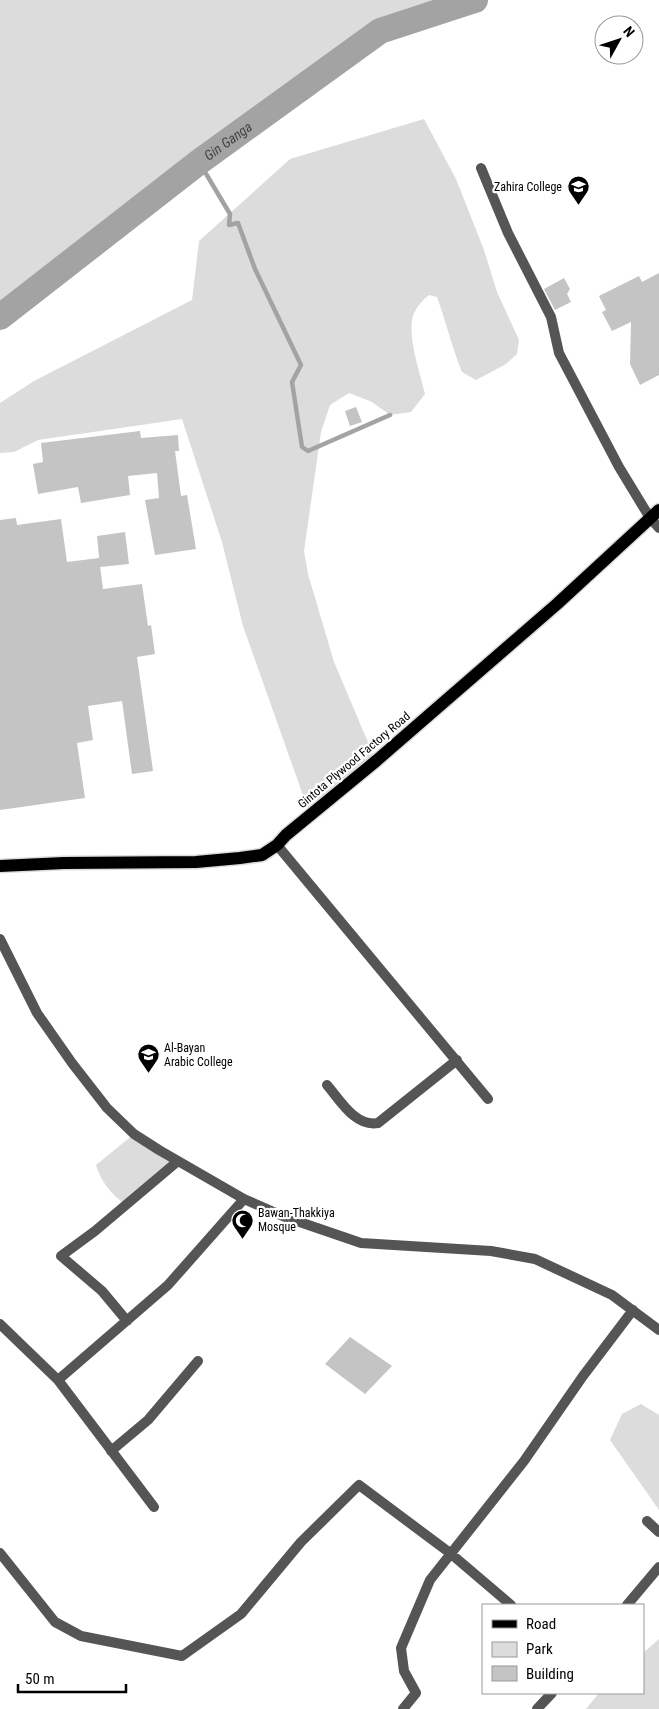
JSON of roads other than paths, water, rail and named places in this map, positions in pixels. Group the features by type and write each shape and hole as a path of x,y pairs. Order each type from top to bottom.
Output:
{"main road":[{"name":"Gintota Plywood Factory Road","path":"0,866 64,863 196,862 262,855 277,845 286,835 376,761 557,604 654,514"}],"street":[{"path":"481,168 508,233 551,317 559,353 619,467 654,514 659,528"},
{"path":"277,845 488,1099"},
{"path":"0,939 37,1013 107,1108 134,1134 178,1161 244,1199 285,1217 360,1243 491,1251 535,1259 612,1295 659,1330"},
{"path":"327,1085 352,1115 370,1124 378,1123 457,1060"},
{"path":"127,1321 102,1291 61,1256 96,1231 178,1161"},
{"path":"58,1380 168,1285 244,1199"},
{"path":"403,1709 416,1693 404,1672 401,1648 430,1580 524,1461 583,1376 634,1310"},
{"path":"0,1324 58,1380 154,1507"},
{"path":"111,1451 148,1420 198,1361"},
{"path":"0,1553 55,1622 81,1636 182,1656 241,1614 301,1542 359,1485 450,1553 510,1604"},
{"path":"647,1521 659,1532"},
{"path":"629,1604 659,1567"},
{"path":"537,1709 551,1694"}],"waterway":[{"name":"Gin Ganga","path":"0,317 199,162 380,31 475,0"},
{"path":"199,162 230,214 229,225 238,223 255,269 301,365 292,382 302,447 308,451 390,415"}],"place":[{"name":"Zahira College","path":"578,206"},
{"name":"Al-Bayan Arabic College","path":"148,1074"},
{"name":"Bawan-Thakkiya Mosque","path":"242,1239"}]}
